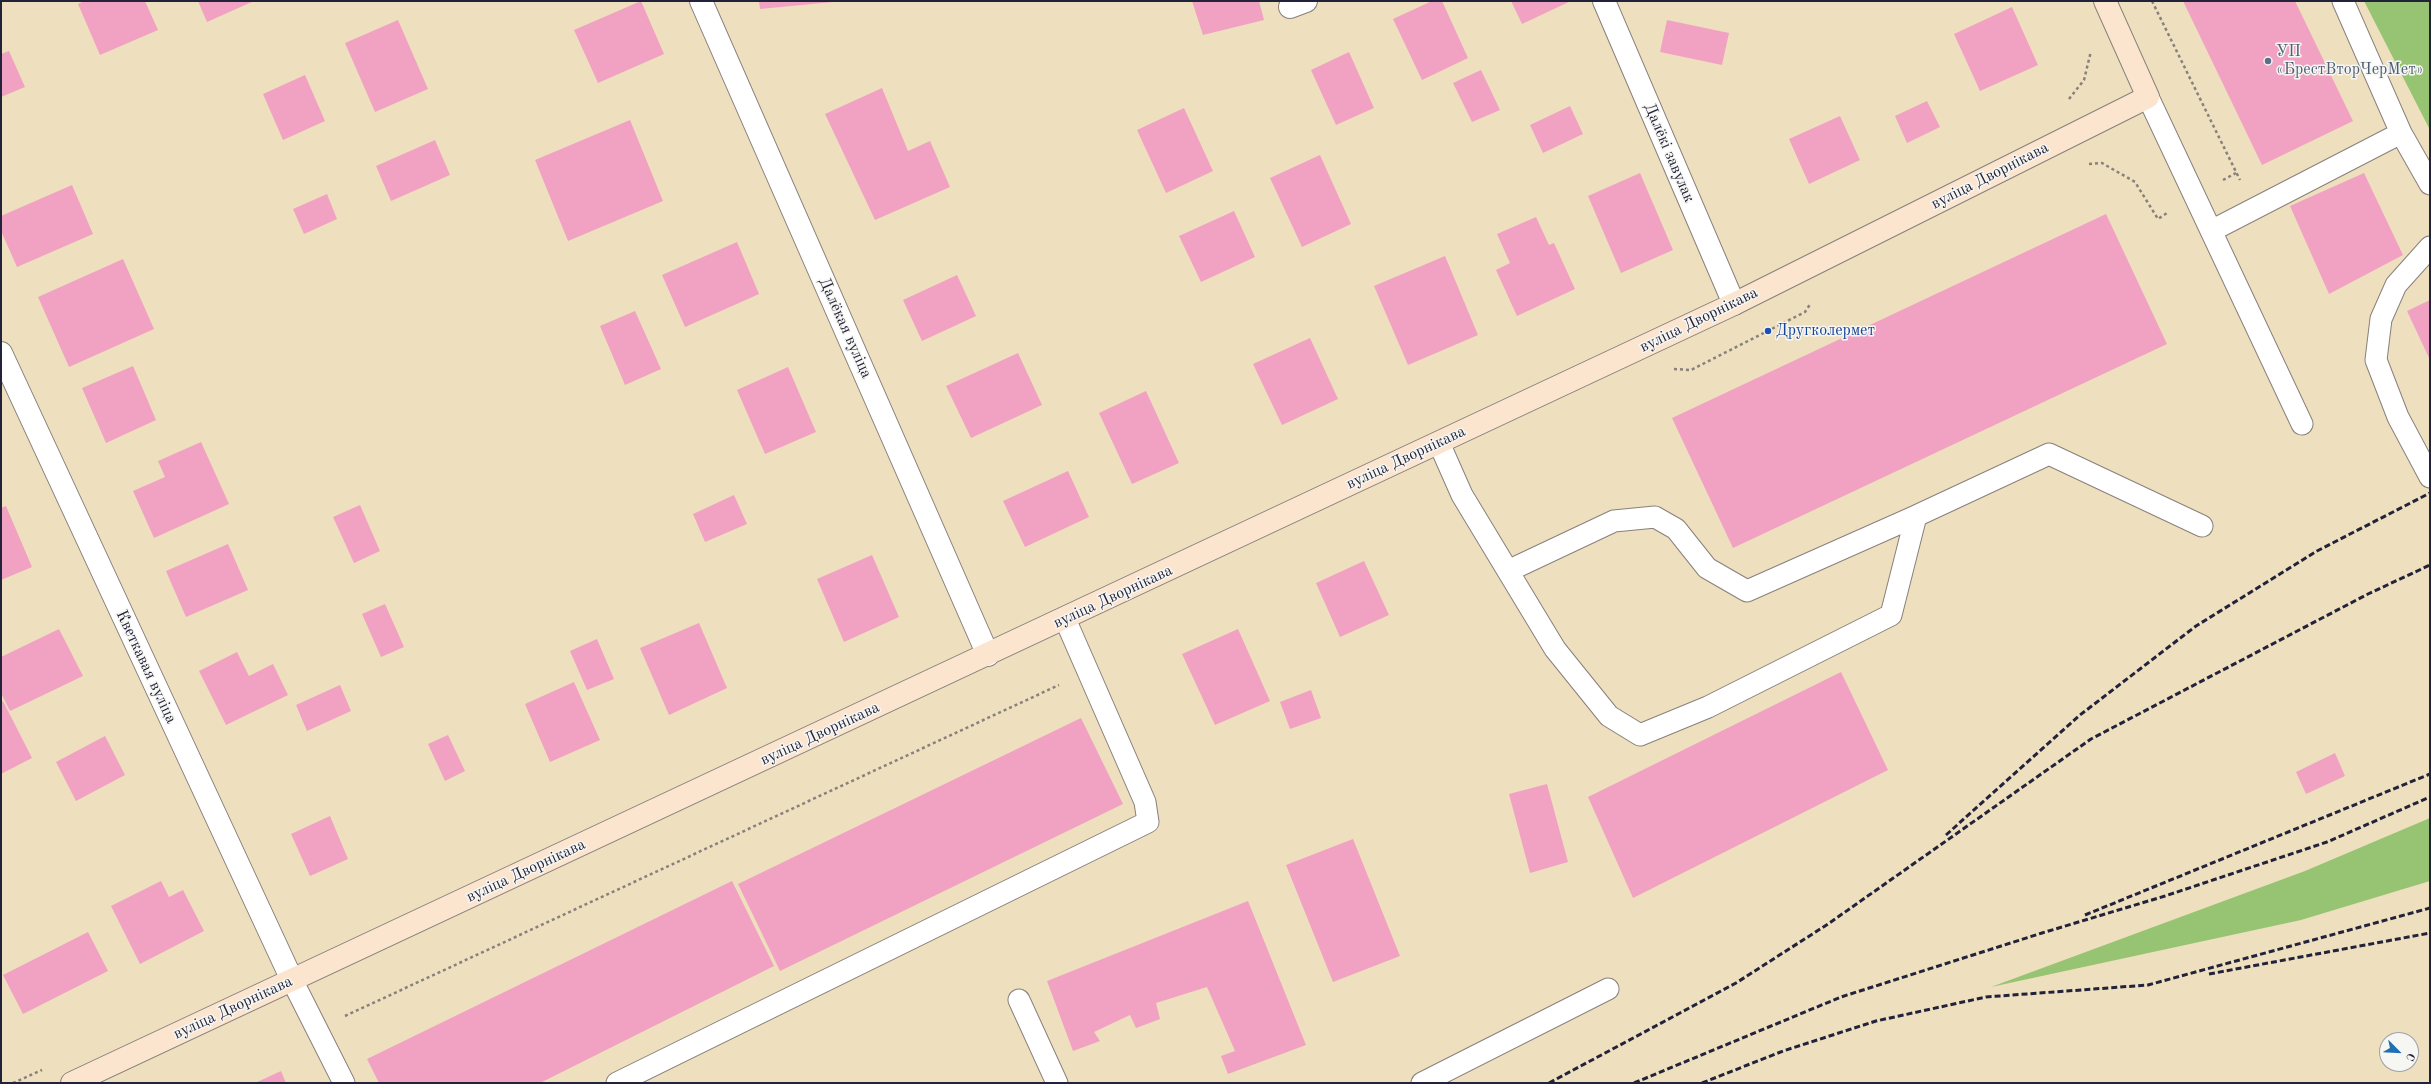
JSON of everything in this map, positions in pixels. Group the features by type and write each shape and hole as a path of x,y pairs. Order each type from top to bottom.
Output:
{"street":[{"name":"Далёкая вуліца","path":"701,1 988,655"},
{"name":"Далёкі завулак","path":"1604,1 1734,304"},
{"path":"2105,1 2148,97"},
{"name":"вуліца Дворнікава","path":"72,1083 1065,620 1734,304 2148,97"},
{"name":"Кветкавая вуліца","path":"1,353 292,980"}],"lane":[{"path":"2343,1 2401,132 2430,184"},
{"path":"2148,97 2302,424"},
{"path":"2211,231 2401,132"},
{"path":"2430,247 2396,285 2381,319 2376,360 2398,417 2430,477"},
{"path":"1439,443 1462,495 1555,649 1609,716 1640,735 1708,707 1891,615 1916,516"},
{"path":"1508,571 1614,521 1655,518 1676,529 1707,568 1747,591 1916,516 2049,454 2202,526"},
{"path":"616,1083 1148,822 1145,802 1065,620"},
{"path":"292,980 344,1083"},
{"path":"1422,1083 1608,989"},
{"path":"1019,1000 1057,1083"}],"path":[{"path":"2152,1 2254,208"},
{"path":"316,1030 1087,671"}],"green space":[{"path":"2364,1 2430,1 2430,130"},
{"path":"2430,818 2430,881 2301,920 1991,987 2305,871"}],"building":[{"path":"84,1 145,1 158,30 100,55 78,4"},
{"path":"198,1 254,1 207,22"},
{"path":"641,1 664,54 598,83 574,30"},
{"path":"759,1 833,1 833,2 760,9"},
{"path":"1192,1 1259,1 1264,20 1203,35"},
{"path":"1432,1 1442,1 1468,58 1422,80 1393,19"},
{"path":"1511,1 1571,1 1522,24"},
{"name":"УП «БрестВторЧерМет»","path":"2183,1 2295,1 2353,121 2262,165"},
{"path":"2012,7 2038,65 1980,91 1954,34"},
{"path":"398,20 428,89 375,112 345,43"},
{"path":"1667,20 1729,33 1722,65 1660,52"},
{"path":"9,51 25,87 1,97 1,54"},
{"path":"1349,52 1374,108 1336,125 1311,70"},
{"path":"1481,70 1500,110 1472,122 1453,83"},
{"path":"305,75 325,121 283,140 263,94"},
{"path":"882,88 908,151 930,141 950,187 875,220 825,114"},
{"path":"1927,101 1940,127 1907,143 1895,116"},
{"path":"1570,106 1583,134 1543,153 1530,125"},
{"path":"1184,108 1213,171 1166,193 1137,130"},
{"path":"1840,116 1860,160 1809,184 1789,139"},
{"path":"630,120 663,201 568,241 535,160"},
{"path":"435,140 450,175 391,201 376,166"},
{"path":"1320,155 1351,224 1302,247 1270,178"},
{"path":"1640,173 1673,250 1621,273 1588,196"},
{"path":"2364,173 2403,255 2329,294 2290,206"},
{"path":"72,185 93,234 17,267 1,231 1,216"},
{"path":"327,194 337,219 304,234 293,209"},
{"path":"1234,211 1255,257 1201,282 1179,236"},
{"path":"2106,214 2167,344 1733,548 1672,418"},
{"path":"1536,217 1549,245 1554,243 1575,289 1517,316 1496,270 1510,263 1497,234"},
{"path":"737,242 759,294 685,327 662,275"},
{"path":"1445,256 1478,335 1408,365 1374,286"},
{"path":"123,259 154,329 69,367 38,297"},
{"path":"957,275 976,316 922,341 903,300"},
{"path":"2430,300 2430,360 2407,311"},
{"path":"635,311 661,369 625,385 600,326"},
{"path":"1310,338 1338,399 1282,425 1253,364"},
{"path":"1018,353 1042,405 971,438 946,386"},
{"path":"133,366 156,420 106,443 82,388"},
{"path":"788,367 816,432 765,454 737,390"},
{"path":"1146,391 1179,463 1132,484 1099,413"},
{"path":"201,442 229,504 154,538 133,491 165,477 158,461"},
{"path":"1068,471 1089,517 1025,547 1003,501"},
{"path":"734,495 747,524 705,542 693,514"},
{"path":"360,505 380,551 354,563 333,517"},
{"path":"6,506 32,567 1,580 1,508"},
{"path":"228,544 248,590 186,617 166,571"},
{"path":"872,555 899,617 844,642 817,579"},
{"path":"1364,561 1389,615 1340,637 1316,583"},
{"path":"385,604 404,647 381,657 362,614"},
{"path":"699,623 727,688 669,715 640,648"},
{"path":"59,629 83,676 10,711 1,693 1,657"},
{"path":"1238,629 1270,701 1215,725 1182,654"},
{"path":"597,639 614,679 587,690 570,651"},
{"path":"237,652 249,676 273,664 288,695 226,725 199,671"},
{"path":"1841,672 1888,770 1633,898 1588,797"},
{"path":"574,682 600,740 550,762 525,704"},
{"path":"340,685 351,711 307,731 296,705"},
{"path":"1311,690 1321,718 1290,729 1280,702"},
{"path":"3,701 32,758 1,774 1,702"},
{"path":"1081,718 1123,804 780,971 738,884"},
{"path":"448,735 465,771 445,781 428,744"},
{"path":"105,736 125,775 76,801 56,762"},
{"path":"2335,753 2345,776 2306,794 2296,772"},
{"path":"1547,784 1568,862 1530,873 1509,794"},
{"path":"330,816 348,859 310,876 291,834"},
{"path":"1353,839 1400,956 1333,982 1286,865"},
{"path":"161,881 169,897 183,890 204,931 140,964 111,906"},
{"path":"732,881 774,966 540,1083 379,1083 367,1059"},
{"path":"1248,901 1306,1045 1228,1074 1221,1056 1235,1051 1207,987 1156,1003 1160,1019 1136,1028 1130,1015 1094,1032 1100,1041 1073,1051 1047,981"},
{"path":"88,932 108,971 23,1014 3,975"},
{"path":"281,1071 286,1083 255,1083"}],"railway":[{"path":"1946,835 2080,715 2196,626 2317,551 2430,493"},
{"path":"1549,1083 1736,983 1828,924 2091,739 2368,594 2430,565"},
{"path":"2085,915 2430,774"},
{"path":"1634,1083 1841,997 2042,933 2165,896 2327,842 2430,797"},
{"path":"1702,1083 1783,1051 1876,1021 1986,997 2148,985 2430,908"},
{"path":"2209,974 2430,933"}],"place":[{"name":"УП «БрестВторЧерМет»","path":"2268,61"},
{"name":"Другколермет","path":"1768,331"}]}
